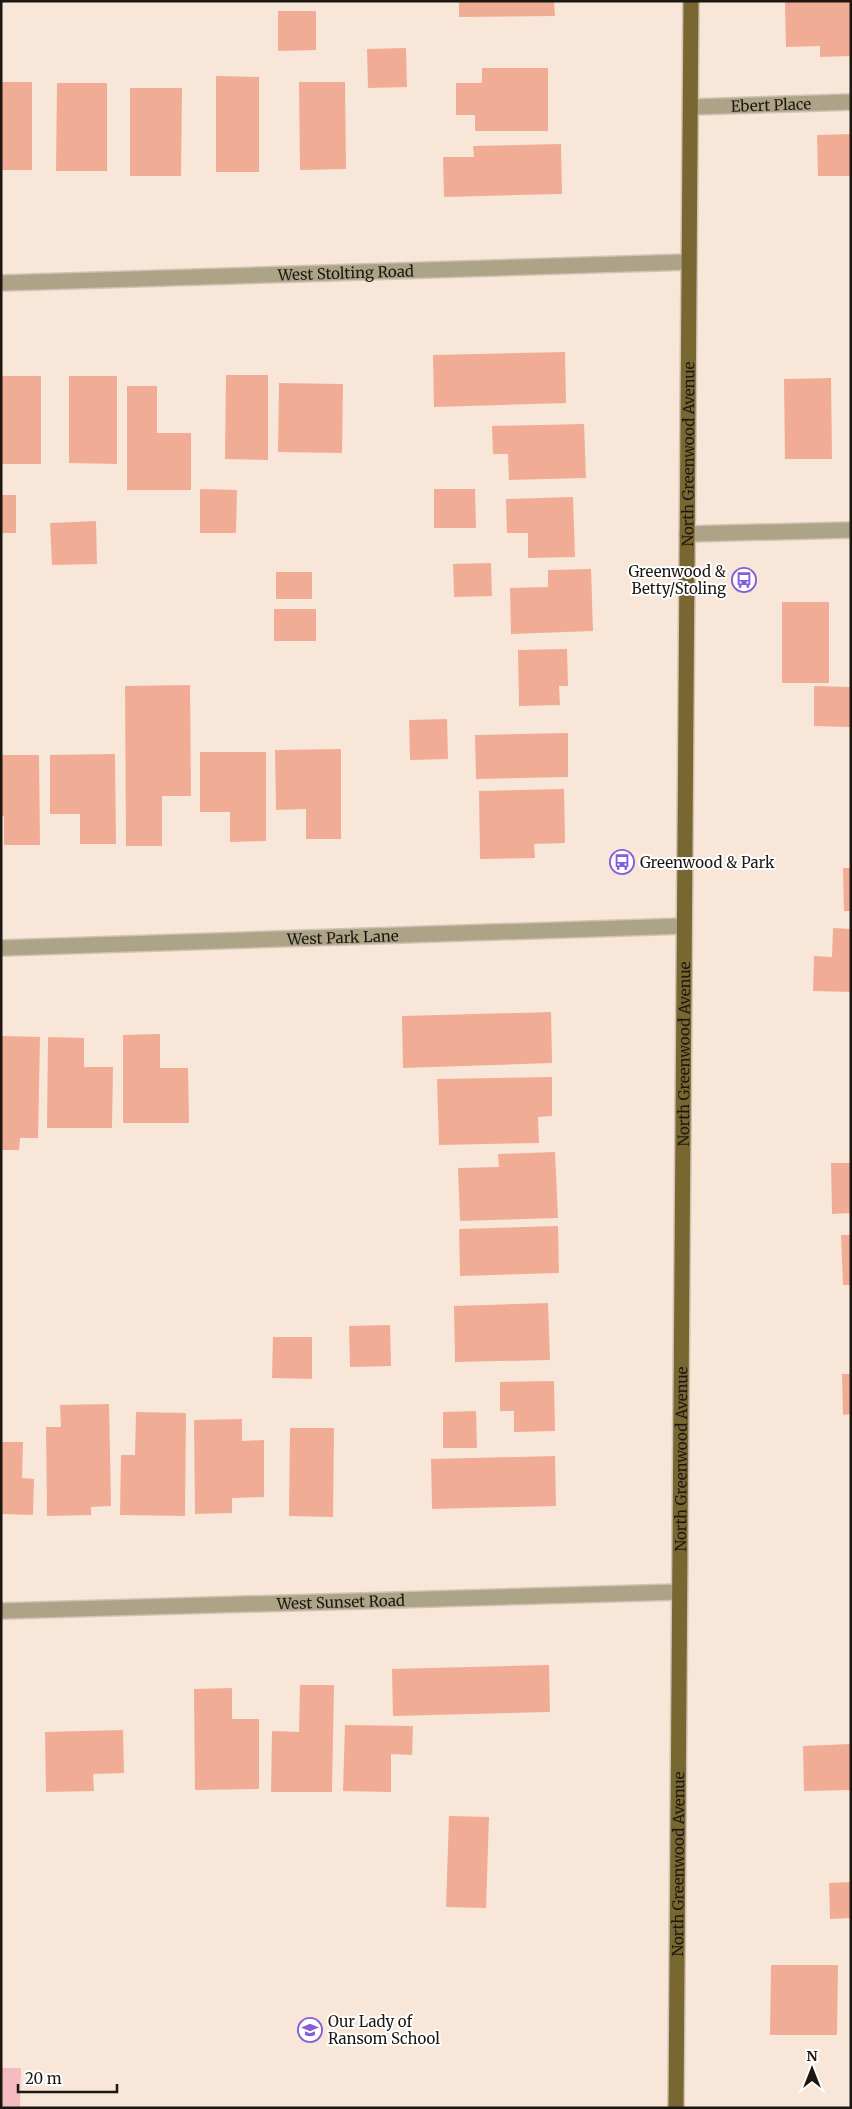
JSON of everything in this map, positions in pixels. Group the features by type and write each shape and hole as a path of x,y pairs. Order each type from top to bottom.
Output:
{"main road":[{"name":"North Greenwood Avenue","path":"676,2108 691,1"}],"street":[{"name":"Ebert Place","path":"690,106 851,102"},
{"name":"West Stolting Road","path":"1,283 689,262"},
{"path":"687,534 851,530"},
{"name":"West Park Lane","path":"1,948 684,926"},
{"name":"West Sunset Road","path":"1,1611 680,1592"}],"shaded area":[{"path":"1,2068 21,2068 20,2108 1,2108"}],"building":[{"path":"459,1 554,1 555,16 459,17"},
{"path":"785,1 851,1 851,56 820,57 820,46 786,47"},
{"path":"278,11 316,11 316,50 278,51"},
{"path":"406,48 407,87 368,88 367,49"},
{"path":"482,68 548,68 548,131 475,131 475,115 456,115 456,83 482,83"},
{"path":"216,76 259,77 259,172 216,172"},
{"path":"1,82 32,82 32,170 1,170"},
{"path":"299,82 345,82 346,169 300,170"},
{"path":"57,83 107,83 107,171 56,171"},
{"path":"130,88 182,88 181,176 130,176"},
{"path":"851,134 851,176 818,176 817,135"},
{"path":"561,144 562,194 444,197 443,157 474,157 473,146"},
{"path":"565,352 566,403 434,407 433,355"},
{"path":"226,375 268,375 268,460 225,459"},
{"path":"1,376 41,376 41,464 1,464"},
{"path":"69,376 117,376 117,464 69,463"},
{"path":"831,378 832,459 785,459 784,379"},
{"path":"279,383 343,384 342,453 278,452"},
{"path":"127,386 157,386 157,433 191,433 191,490 127,490"},
{"path":"584,424 586,478 509,480 508,454 493,454 492,426"},
{"path":"200,489 237,490 236,533 200,533"},
{"path":"434,489 475,489 476,528 434,528"},
{"path":"1,495 16,495 16,533 1,533"},
{"path":"573,497 575,557 528,558 528,533 507,533 506,499"},
{"path":"96,521 97,564 52,565 50,523"},
{"path":"491,563 492,596 454,597 453,564"},
{"path":"591,569 593,631 511,634 510,588 548,587 548,570"},
{"path":"276,572 312,572 312,599 276,599"},
{"path":"782,602 829,602 829,683 782,683"},
{"path":"274,609 316,609 316,641 274,641"},
{"path":"567,649 568,686 559,686 560,705 519,706 518,650"},
{"path":"190,685 191,796 162,796 162,846 126,846 125,686"},
{"path":"814,686 851,687 850,727 814,726"},
{"path":"447,719 448,759 410,760 409,720"},
{"path":"568,733 568,777 476,779 475,735"},
{"path":"341,749 341,839 306,839 306,809 276,810 275,750"},
{"path":"200,752 266,752 266,841 230,842 230,812 200,812"},
{"path":"115,754 116,844 80,844 80,814 50,814 50,755"},
{"path":"1,755 39,755 40,845 4,845 4,816 1,816"},
{"path":"564,789 565,843 534,844 535,858 480,859 479,791"},
{"path":"843,868 851,868 851,911 844,911"},
{"path":"833,928 851,929 851,992 813,991 814,956 832,957"},
{"path":"551,1012 552,1063 403,1068 402,1016"},
{"path":"160,1034 160,1068 188,1068 189,1123 123,1123 123,1035"},
{"path":"1,1036 40,1037 38,1138 20,1138 19,1150 1,1150"},
{"path":"48,1037 84,1038 84,1067 113,1067 112,1128 47,1128"},
{"path":"552,1077 552,1116 538,1117 539,1143 439,1145 437,1079"},
{"path":"555,1152 558,1218 460,1221 458,1168 499,1167 498,1154"},
{"path":"831,1163 851,1163 851,1213 832,1214"},
{"path":"558,1226 559,1273 460,1276 459,1229"},
{"path":"841,1235 851,1235 851,1285 843,1285"},
{"path":"548,1303 550,1360 455,1362 454,1306"},
{"path":"390,1325 391,1366 350,1367 349,1326"},
{"path":"273,1337 312,1337 312,1379 272,1378"},
{"path":"842,1374 851,1374 851,1414 843,1415"},
{"path":"554,1381 555,1431 514,1432 514,1411 500,1411 500,1382"},
{"path":"109,1404 111,1506 91,1507 91,1515 47,1516 46,1427 61,1427 60,1405"},
{"path":"476,1411 477,1448 443,1448 443,1412"},
{"path":"136,1412 186,1413 185,1516 120,1515 121,1455 135,1455"},
{"path":"242,1419 242,1441 264,1440 264,1497 232,1498 232,1513 195,1514 194,1420"},
{"path":"290,1428 334,1428 333,1517 289,1516"},
{"path":"1,1442 23,1442 22,1478 34,1479 33,1515 1,1514"},
{"path":"555,1456 556,1506 432,1509 431,1459"},
{"path":"549,1665 550,1712 393,1716 392,1669"},
{"path":"300,1685 334,1685 332,1792 271,1792 272,1731 299,1732"},
{"path":"232,1688 232,1719 259,1719 259,1789 195,1790 194,1689"},
{"path":"345,1725 413,1726 412,1755 391,1754 391,1792 343,1791"},
{"path":"123,1730 124,1773 93,1774 94,1791 46,1792 45,1732"},
{"path":"851,1744 851,1790 804,1791 803,1746"},
{"path":"449,1816 489,1817 486,1908 446,1907"},
{"path":"851,1882 851,1918 830,1919 829,1883"},
{"path":"771,1965 838,1965 837,2035 770,2035"}],"place":[{"name":"Greenwood & Betty/Stoling","path":"744,580"},
{"name":"Greenwood & Park","path":"622,862"},
{"name":"Our Lady of Ransom School","path":"310,2030"}]}
